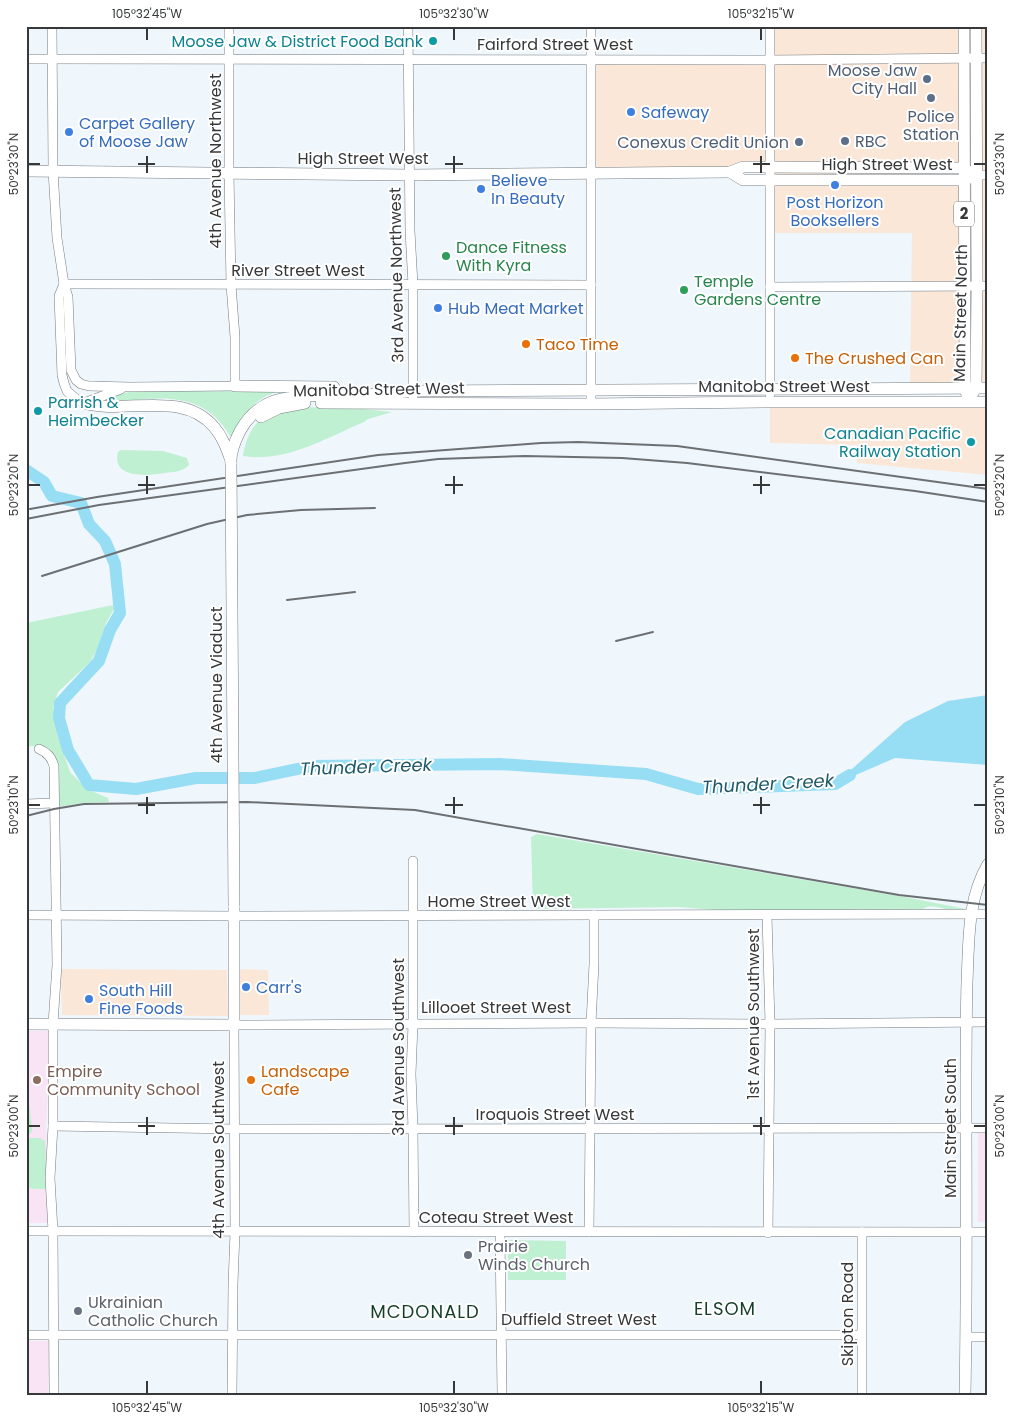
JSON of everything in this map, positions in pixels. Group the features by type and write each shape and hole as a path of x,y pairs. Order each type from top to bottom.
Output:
{"main road":[{"name":"Main Street North","path":"964,26 964,287 970,402"},
{"name":"Main Street North","path":"970,388 982,286 982,58 976,26"},
{"name":"High Street West","path":"26,171 410,175 730,172 743,167 770,167 963,168 982,175"},
{"name":"High Street West","path":"730,172 743,180 964,180 982,175"},
{"path":"235,386 396,389 413,391"},
{"name":"Manitoba Street West","path":"231,461 236,440 244,425 256,412 284,398 320,395 396,394 413,391 988,388"},
{"name":"Manitoba Street West","path":"231,461 236,456 243,438 252,424 263,415 279,408 296,404 988,402"},
{"path":"84,404 101,407 168,406 190,411 203,417 215,427 222,438 231,461"},
{"name":"4th Avenue Viaduct","path":"231,461 234,911"},
{"name":"Main Street South","path":"964,1395 966,1337 966,1023 971,913 978,885 988,864"},
{"name":"4th Avenue Southwest","path":"234,911 234,1025"},
{"name":"Lillooet Street West","path":"26,1024 234,1025"}],"street":[{"path":"52,26 53,170 57,238 64,284 68,297 72,374 81,384 86,385 130,387 235,386"},
{"name":"4th Avenue Northwest","path":"229,26 229,173 235,386"},
{"name":"3rd Avenue Northwest","path":"408,26 410,231 413,285 413,404"},
{"path":"591,26 591,404"},
{"path":"770,26 770,402"},
{"name":"Fairford Street West","path":"26,59 770,60 982,58"},
{"path":"64,284 59,296 62,375 67,391 84,404 114,391 130,387"},
{"name":"River Street West","path":"64,284 592,285"},
{"path":"770,287 982,286"},
{"path":"39,749 47,752 54,766 57,965 53,1024 53,1126 50,1178 53,1231 54,1395"},
{"path":"26,804 54,803"},
{"name":"3rd Avenue Southwest","path":"414,862 411,1074 414,1232"},
{"name":"Home Street West","path":"26,915 234,911 413,916 988,914"},
{"path":"589,1232 594,915"},
{"name":"1st Avenue Southwest","path":"767,915 770,1024 768,1233"},
{"name":"Lillooet Street West","path":"234,1025 988,1022"},
{"name":"4th Avenue Southwest","path":"232,1395 235,1232 234,1025"},
{"name":"Iroquois Street West","path":"53,1126 235,1129 988,1128"},
{"name":"Coteau Street West","path":"26,1231 988,1232"},
{"path":"500,1232 502,1395"},
{"name":"Skipton Road","path":"862,1232 862,1395"},
{"name":"Duffield Street West","path":"26,1335 861,1335"},
{"path":"966,1337 988,1337"}],"shaded area":[{"path":"770,26 964,26 965,388 910,389 912,233 770,233 770,167 591,172 591,59 770,60"},
{"path":"976,26 988,26 988,388 976,388"},
{"path":"770,402 988,402 988,475 857,463 857,445 770,443"},
{"path":"61,969 227,970 228,1016 62,1015"},
{"path":"239,969 268,970 269,1015 240,1015"},
{"name":"Empire Community School","path":"26,1031 51,1031 46,1128 50,1223 26,1223"},
{"path":"978,1132 988,1132 988,1222 978,1222"},
{"path":"26,1341 49,1341 48,1395 26,1395"}],"green space":[{"path":"237,387 295,388 274,393 258,401 244,417 233,436 230,436 218,420 204,409 189,402 155,398 101,404 110,398 134,391 218,391"},
{"path":"299,407 353,408 392,412 368,419 320,442 290,453 259,457 243,456 245,444 250,433 262,418"},
{"path":"121,450 163,451 187,458 189,465 184,469 174,472 149,475 132,474 120,467 117,461 118,452"},
{"path":"113,605 114,609 106,623 97,650 90,662 58,692 53,707 58,737 70,772 87,789 108,798 109,802 57,807 56,759 49,749 40,746 26,747 26,623"},
{"path":"537,834 966,909 955,911 931,906 921,911 872,911 861,909 715,910 679,907 533,909 531,837"},
{"path":"26,1077 32,1128 29,1135 26,1135"},
{"path":"26,1138 40,1138 45,1141 47,1189 34,1189 26,1186"},
{"path":"508,1240 566,1241 566,1280 508,1280"}],"water":[{"path":"988,695 988,765 895,758 835,784 905,722 948,701"}],"waterway":[{"name":"Thunder Creek","path":"26,470 44,482 52,496 81,503 89,524 105,541 115,564 120,613 110,630 99,661 60,703 59,718 68,750 89,785 136,789 196,778 255,778 312,766 500,764 646,774 698,789 835,784 850,775"}],"railway":[{"path":"30,509 97,497 378,455 578,442 677,446 988,489"},
{"path":"26,519 99,505 405,463 438,459 525,456 622,458 687,463 915,491 988,502"},
{"path":"42,576 207,524 247,515 301,510 375,508"},
{"path":"287,600 355,592"},
{"path":"616,641 653,632"},
{"path":"26,816 84,804 247,802 415,810 899,895 988,905"}],"place":[{"name":"Moose Jaw & District Food Bank","path":"433,41"},
{"name":"Moose Jaw City Hall","path":"927,79"},
{"name":"Police Station","path":"931,98"},
{"name":"Safeway","path":"631,112"},
{"name":"Carpet Gallery of Moose Jaw","path":"69,132"},
{"name":"RBC","path":"845,141"},
{"name":"Conexus Credit Union","path":"799,142"},
{"name":"Post Horizon Booksellers","path":"835,185"},
{"name":"Believe In Beauty","path":"481,189"},
{"name":"Dance Fitness With Kyra","path":"446,256"},
{"name":"Temple Gardens Centre","path":"684,290"},
{"name":"Hub Meat Market","path":"438,308"},
{"name":"Taco Time","path":"526,344"},
{"name":"The Crushed Can","path":"795,358"},
{"name":"Parrish & Heimbecker","path":"38,411"},
{"name":"Canadian Pacific Railway Station","path":"971,442"},
{"name":"Carr's","path":"246,987"},
{"name":"South Hill Fine Foods","path":"89,999"},
{"name":"Empire Community School","path":"37,1080"},
{"name":"Landscape Cafe","path":"251,1080"},
{"name":"Prairie Winds Church","path":"468,1255"},
{"name":"Ukrainian Catholic Church","path":"78,1311"}],"district":[{"name":"ELSOM","path":"725,1309"},
{"name":"MCDONALD","path":"425,1312"}]}
